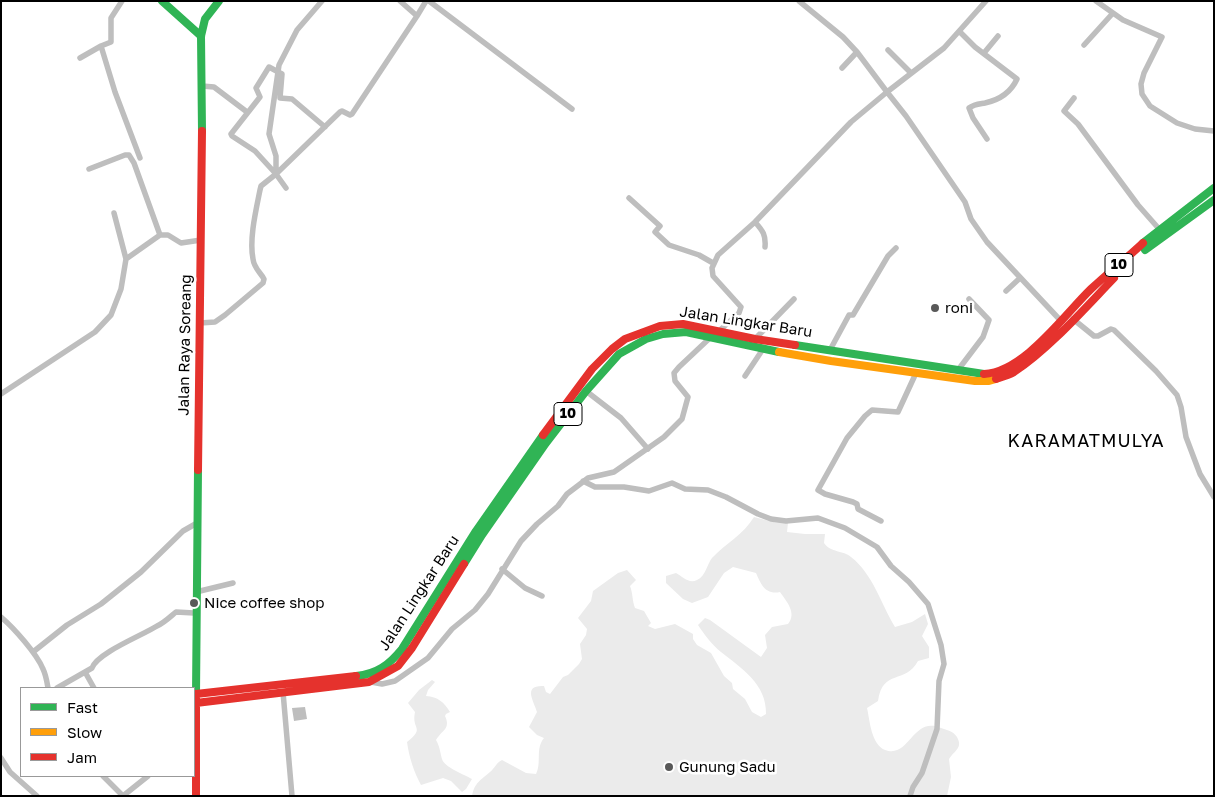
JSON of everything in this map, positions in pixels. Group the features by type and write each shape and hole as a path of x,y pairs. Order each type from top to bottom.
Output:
{"main road":[{"path":"162,1 201,36"},
{"name":"Jalan Raya Soreang","path":"196,796 194,613 196,592 200,324 201,36 205,19 219,1"},
{"name":"Jalan Lingkar Baru","path":"196,698 368,675 382,669 399,654 476,531 540,439 592,369 625,339 660,326 683,324 755,339 983,374 999,372 1032,349 1061,321 1071,317 1091,289 1160,230 1214,188"},
{"name":"Jalan Lingkar Baru","path":"196,698 284,692 369,682 387,674 403,662 482,535 546,443 586,391 619,354 646,339 676,332 686,332 763,349 831,361 975,381 1004,378 1036,355 1071,317 1141,254 1214,200"}],"street":[{"path":"80,58 111,42 111,18 122,1"},
{"path":"274,172 276,156 269,134 282,58 297,30 322,1"},
{"path":"400,1 417,16"},
{"path":"200,324 215,322 263,283 264,279 252,260 261,186 340,112 342,111 350,115 427,1 436,4 572,109"},
{"path":"799,1 837,32 857,52 906,116 965,202 971,219 979,231 1061,321"},
{"path":"369,682 382,684 394,682 424,662 452,629 475,610 488,594 521,541 537,524 583,481 591,476 614,472 648,449 682,419 688,397 675,381 674,373 710,337 739,313 741,307 711,272 713,263 718,255 755,222 851,122 886,92 944,48 986,1"},
{"path":"1096,1 1123,20 1162,38 1142,78 1142,94 1150,106 1182,125 1214,131"},
{"path":"1084,45 1113,13"},
{"path":"960,32 1017,79 1012,88 1001,97 972,105 970,108 973,118 987,139"},
{"path":"984,53 998,36"},
{"path":"101,46 115,92 140,158"},
{"path":"888,50 911,73"},
{"path":"842,68 857,52"},
{"path":"286,188 255,152 232,136 232,131 260,97 256,88 268,68 270,67 279,72 282,76 280,98 292,99 325,127"},
{"path":"202,86 214,87 248,112"},
{"path":"1074,98 1064,111 1078,124 1138,205 1160,230"},
{"path":"89,170 129,155 134,163 160,235"},
{"path":"629,198 660,226 655,232 669,246 699,255 713,263"},
{"path":"1,394 95,332 109,319 121,289 126,260 114,213"},
{"path":"755,222 766,236 765,247"},
{"path":"126,260 160,235 168,235 181,243 201,240"},
{"path":"830,350 849,315 853,315 888,256 896,248"},
{"path":"1006,292 1020,278"},
{"path":"958,370 983,337 989,320 969,298"},
{"path":"755,339 794,299"},
{"path":"1071,317 1094,336 1113,329 1173,389 1180,401 1186,437 1200,474 1214,497"},
{"path":"745,376 763,349"},
{"path":"881,521 858,509 853,502 825,494 818,490 853,430 872,410 898,412 917,372"},
{"path":"586,391 620,418 648,449"},
{"path":"583,481 595,487 624,487 649,491 672,483 685,489 708,490 771,519 786,521 812,518 823,519 845,528 877,547 891,566 909,582 928,604 941,645 944,664 940,681 937,730 922,773 913,787 910,796"},
{"path":"33,652 67,625 101,604 141,572 183,531 197,523"},
{"path":"502,569 525,588 542,596"},
{"path":"196,592 233,583"},
{"path":"59,687 92,668 99,658 159,626 176,612 194,613"},
{"path":"1,617 10,624 33,652 44,669 48,687"},
{"path":"86,672 94,687"},
{"path":"284,692 292,796"},
{"path":"2,760 10,772 37,796"},
{"path":"105,777 123,796 145,777"}],"shaded area":[{"path":"754,517 773,522 788,523 787,532 825,534 824,543 827,546 848,555 859,564 871,581 895,627 912,622 925,614 928,624 922,636 929,647 929,658 918,661 907,673 889,680 881,691 878,701 867,708 874,738 880,747 885,750 893,751 900,749 917,732 931,726 948,730 957,737 959,746 949,759 951,777 947,796 472,796 478,782 502,760 526,773 536,774 539,765 541,742 544,738 537,735 529,727 537,712 531,691 537,686 544,686 546,692 550,694 563,677 568,675 579,664 582,659 580,644 586,635 587,629 578,618 591,601 593,591 618,573 627,570 636,580 630,586 633,603 635,608 644,611 651,623 648,626 655,629 675,624 693,634 693,639 697,645 711,653 724,676 732,683 733,689 745,699 752,712 761,717 766,714 765,703 757,685 744,671 714,646 698,625 705,618 710,620 761,657 767,648 765,635 772,627 788,624 791,620 790,608 780,592 771,592 764,588 756,573 733,567 724,573 708,597 692,603 683,599 666,583 666,576 676,573 689,581 700,578 712,558 740,534"},
{"path":"432,680 435,682 428,690 426,696 440,701 450,712 445,716 447,724 445,729 436,740 442,759 451,768 472,779 462,792 451,781 443,778 421,785 410,759 407,742 416,734 417,728 414,718 415,712 408,703 419,690"},
{"path":"305,707 307,719 294,721 292,708"}],"traffic: fast":[{"path":"162,1 201,36"},
{"path":"202,131 201,36 205,19 219,1"},
{"path":"1143,243 1214,188"},
{"path":"1145,250 1214,200"},
{"path":"464,564 546,443 586,391 619,354 646,339 663,334 686,332 779,352"},
{"path":"795,345 984,374"},
{"path":"356,676 382,668 402,649 476,531 543,435"},
{"path":"196,694 198,470"}],"traffic: slow":[{"path":"779,352 975,381 996,379"}],"traffic: jam":[{"path":"198,470 202,131"},
{"path":"984,374 999,371 1014,364 1028,353 1056,327 1091,289 1143,243"},
{"path":"996,379 1014,372 1040,352 1114,278"},
{"path":"543,435 592,369 612,349 625,339 660,326 683,324 795,345"},
{"path":"196,703 369,682 398,666 412,648 464,564"},
{"path":"196,796 196,694 356,676"}],"place":[{"name":"roni","path":"935,308"},
{"name":"Nice coffee shop","path":"194,603"},
{"name":"Gunung Sadu","path":"669,767"}],"district":[{"name":"KARAMATMULYA","path":"1086,441"}]}
